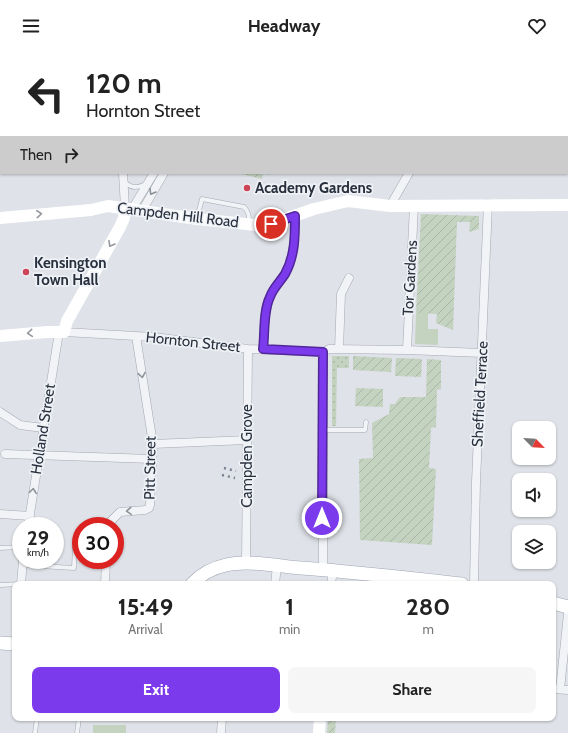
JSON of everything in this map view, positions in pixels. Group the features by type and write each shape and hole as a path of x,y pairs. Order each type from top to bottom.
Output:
{"main road":[{"path":"194,581 207,571 224,565 246,563 433,581"},
{"path":"556,605 568,608"},
{"path":"0,643 12,644"}],"street":[{"path":"133,209 153,174"},
{"path":"133,209 163,174"},
{"path":"390,206 408,174"},
{"path":"123,177 133,209"},
{"name":"Campden Hill Road","path":"0,218 91,210 108,206 197,219 265,226 314,209 348,201 390,206 488,204 568,205"},
{"name":"Sheffield Terrace","path":"474,581 476,482 488,204"},
{"name":"Tor Gardens","path":"407,350 414,206"},
{"name":"Holland Street","path":"30,516 43,428 62,332 124,218 133,209"},
{"path":"263,349 269,297 286,272 291,259 295,240 295,216"},
{"path":"339,349 341,294 349,278"},
{"name":"Hornton Street","path":"0,336 62,332 136,336 248,349 323,352 329,349 407,350 482,353"},
{"name":"Pitt Street","path":"115,517 120,512 145,510 149,508 153,444 136,336"},
{"name":"Campden Grove","path":"246,563 248,349"},
{"path":"323,352 322,430 328,570 331,581"},
{"path":"0,412 20,425 43,428"},
{"path":"153,444 247,440"},
{"path":"5,454 152,459"},
{"path":"0,514 30,516"},
{"path":"275,581 277,566"},
{"path":"21,581 22,569"},
{"path":"106,569 106,581"},
{"path":"560,689 568,614"},
{"path":"221,733 222,721"},
{"path":"319,733 320,721"}],"lane":[{"path":"123,177 132,188 138,188 147,184"},
{"path":"197,219 202,199 244,207 248,210 250,224"},
{"path":"322,430 365,430 366,422"},
{"path":"0,548 12,547"},
{"path":"0,585 12,584"},
{"path":"35,733 37,721"},
{"path":"77,733 79,721"}],"green space":[{"path":"242,174 263,174 262,179"},
{"path":"421,214 479,216 479,229 469,232 470,222 457,222 453,330 436,323 437,314 416,313"},
{"path":"416,313 428,313 428,329 438,329 438,345 415,344"},
{"path":"332,356 349,356 349,368 337,368 336,426 332,426"},
{"path":"353,356 392,358 391,372 353,370"},
{"path":"396,358 422,359 421,377 395,376"},
{"path":"427,359 441,360 441,389 437,390 436,427 431,428 429,468 436,469 432,545 360,540 359,459 373,458 372,423 389,414 390,404 395,404 400,397 426,397"},
{"path":"356,388 383,389 383,407 355,406"},
{"path":"328,721 336,721 335,733 327,733"},
{"path":"93,725 126,725 126,733 93,733"}],"railway":[{"path":"224,468 236,471"},
{"path":"222,475 235,478"}],"place":[{"name":"Academy Gardens","path":"247,188"},
{"name":"Kensington Town Hall","path":"26,272"}],"route":[{"path":"271,224 295,216 295,240 291,259 286,272 269,297 263,349 323,352 322,518"}]}
